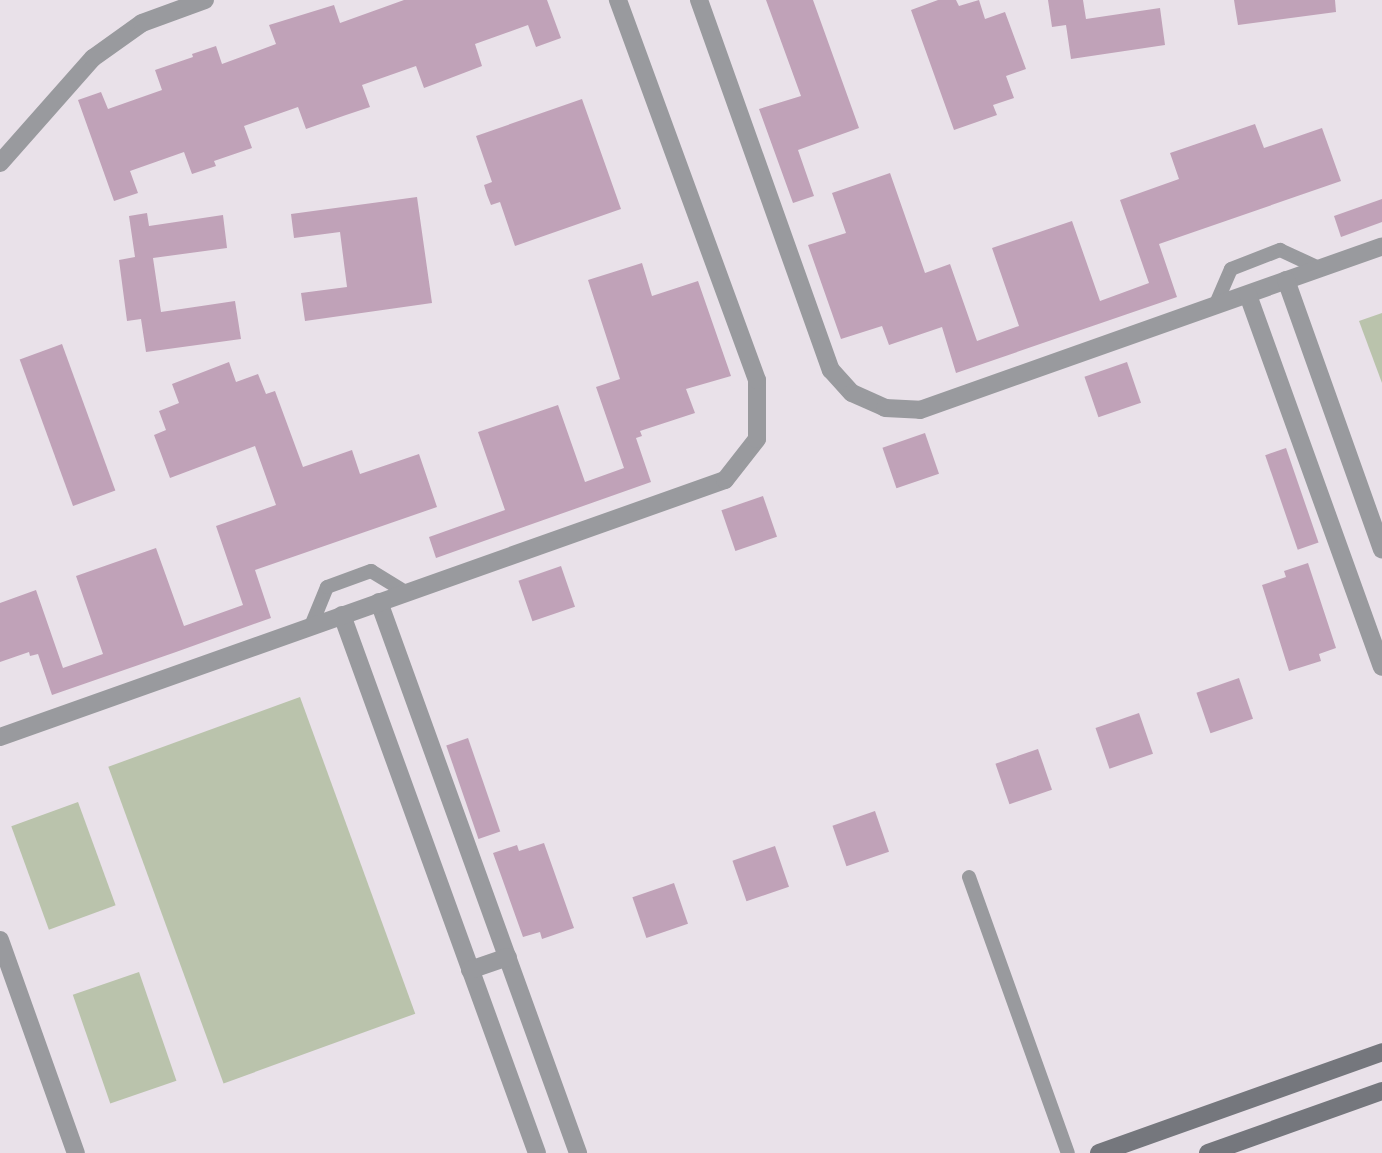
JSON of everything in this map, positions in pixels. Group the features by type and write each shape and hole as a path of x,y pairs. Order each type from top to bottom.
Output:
{"main road":[{"path":"1099,1153 1382,1052"},
{"path":"1208,1153 1382,1091"}],"street":[{"path":"0,163 93,58 142,23 205,0"},
{"path":"0,737 725,480 757,439 757,380 618,0"},
{"path":"699,0 831,370 852,393 885,408 920,410 1382,246"},
{"path":"1286,280 1382,549"},
{"path":"1248,295 1382,667"},
{"path":"379,603 578,1153"},
{"path":"342,615 537,1153"},
{"path":"0,940 76,1153"},
{"path":"470,970 508,957"}],"lane":[{"path":"1215,306 1231,269 1280,250 1319,268"},
{"path":"311,626 327,587 371,571 407,593"},
{"path":"969,877 1068,1153"}],"green space":[{"path":"1382,313 1382,383 1359,321"},
{"path":"300,697 415,1014 224,1083 108,767"},
{"path":"78,802 116,905 49,930 11,826"},
{"path":"139,972 176,1081 110,1104 73,995"}],"building":[{"path":"404,0 547,0 561,38 536,47 528,25 475,44 482,66 424,88 416,66 362,85 370,107 306,129 298,107 244,126 252,148 214,161 216,166 192,174 184,152 130,171 138,193 114,201 78,100 101,92 108,109 162,90 155,70 193,57 192,54 216,46 222,64 276,44 269,25 334,5 340,23"},
{"path":"766,0 813,0 859,128 798,150 814,196 793,203 759,109 801,96"},
{"path":"938,0 956,0 959,6 979,0 985,19 1005,12 1026,69 1006,76 1014,98 993,105 997,115 954,130 911,10"},
{"path":"1048,0 1083,0 1086,19 1160,8 1165,45 1071,59 1066,25 1052,27"},
{"path":"1234,0 1335,0 1336,12 1238,25"},
{"path":"582,99 621,209 515,246 500,202 491,205 487,195 484,185 492,182 476,136"},
{"path":"1255,124 1264,148 1322,128 1341,181 1159,244 1177,297 956,373 942,327 889,345 882,326 841,339 808,245 846,233 832,193 890,173 925,273 950,264 977,341 1019,326 992,248 1072,221 1100,301 1149,283 1120,200 1179,179 1170,153"},
{"path":"417,197 432,303 305,321 301,293 347,287 340,232 294,238 291,214"},
{"path":"1382,199 1382,222 1341,237 1334,216"},
{"path":"147,213 149,226 223,215 227,248 153,258 161,312 235,301 241,339 146,352 141,319 127,321 119,260 135,257 129,216"},
{"path":"642,263 652,296 698,281 731,376 686,389 695,413 640,431 642,436 636,438 651,482 436,558 429,537 505,510 478,432 558,405 585,482 624,468 596,387 620,379 588,280"},
{"path":"62,344 115,491 73,506 20,359"},
{"path":"229,362 236,382 258,374 266,394 275,391 303,467 352,450 360,474 419,454 437,507 255,570 271,618 176,652 52,695 38,654 30,656 29,652 0,662 0,603 36,590 63,668 103,654 76,576 156,548 184,626 243,605 216,526 276,505 255,446 170,478 154,435 166,430 159,411 179,403 172,384"},
{"path":"1127,362 1141,403 1098,417 1084,377"},
{"path":"925,433 939,474 896,488 882,448"},
{"path":"1286,448 1319,543 1298,550 1265,455"},
{"path":"763,496 777,537 735,551 721,510"},
{"path":"1308,563 1336,648 1319,654 1321,661 1289,671 1262,585 1286,577 1284,571"},
{"path":"561,566 575,607 532,621 518,581"},
{"path":"1239,678 1253,719 1210,733 1196,693"},
{"path":"1139,713 1153,754 1110,769 1096,728"},
{"path":"468,738 500,832 478,839 446,745"},
{"path":"1038,749 1052,790 1009,804 995,764"},
{"path":"875,811 889,852 846,866 832,826"},
{"path":"544,843 574,928 542,939 540,932 523,937 493,853 517,845 519,851"},
{"path":"775,846 789,887 746,901 732,861"},
{"path":"674,883 688,924 646,938 632,897"}]}
